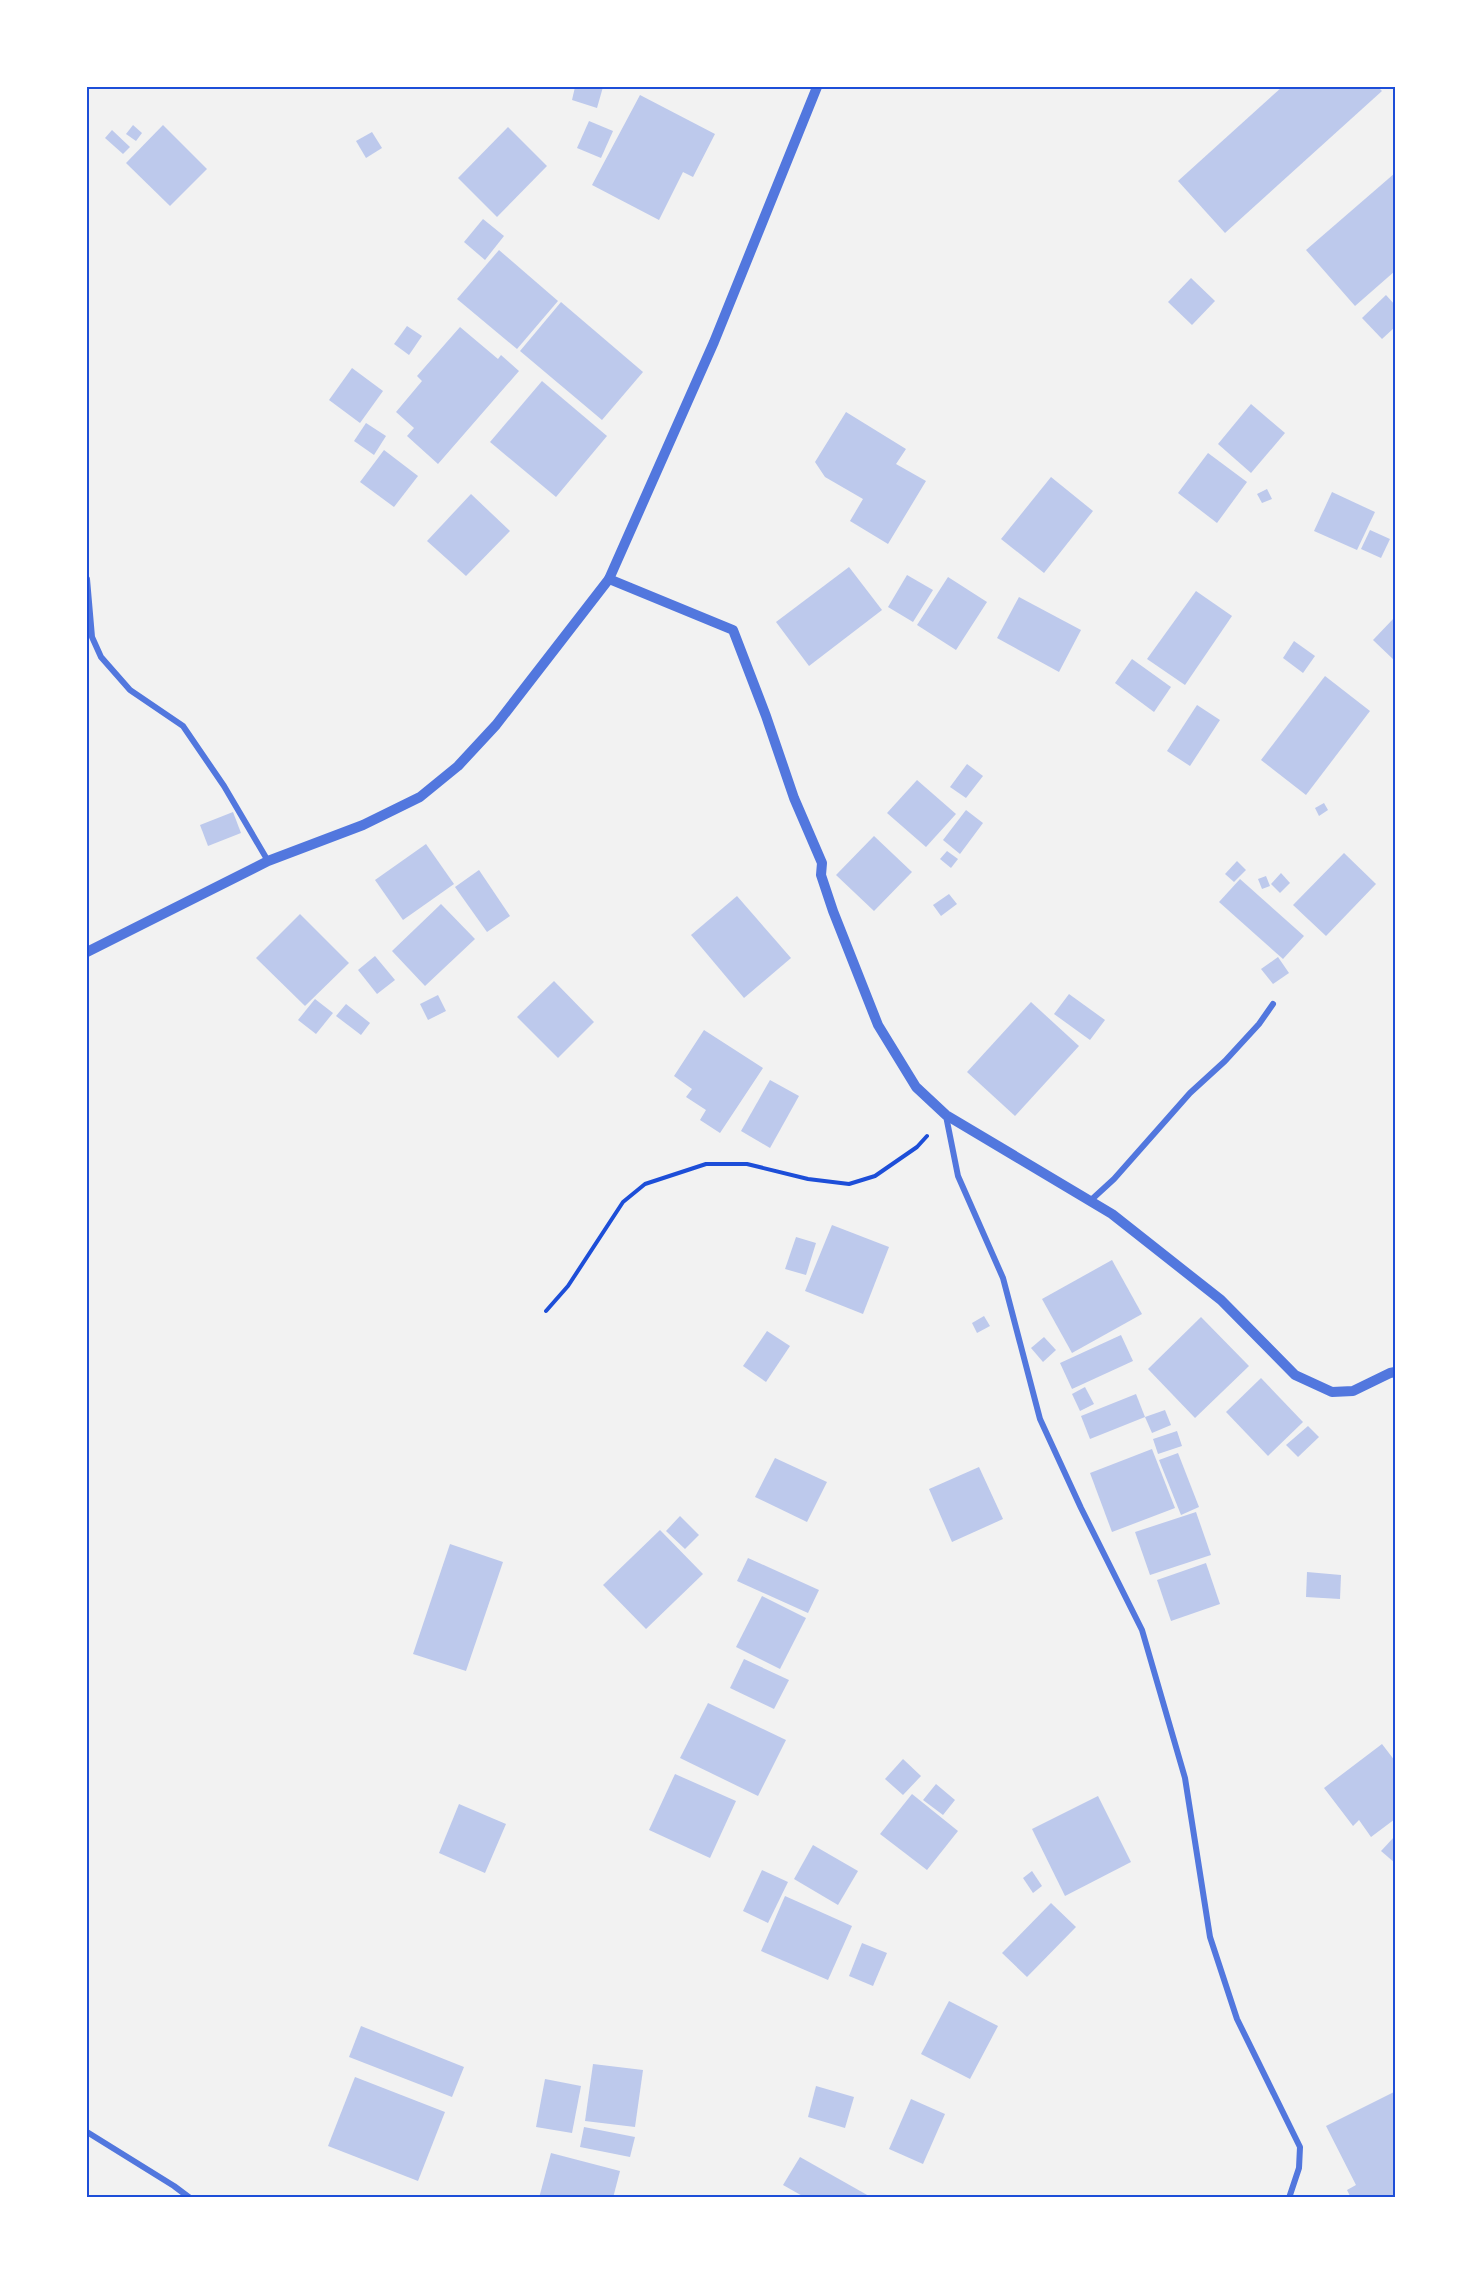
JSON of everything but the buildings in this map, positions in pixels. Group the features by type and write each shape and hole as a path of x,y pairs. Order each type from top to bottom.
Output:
{"street":[{"path":"87,952 268,861 363,825 420,797 451,772 496,725 609,579 714,342 817,87"},
{"path":"87,579 92,637 101,657 130,690 183,726 224,786 268,861"},
{"path":"609,579 733,630 794,798 822,863 821,875 833,912 878,1025 916,1087 946,1115 1112,1214 1221,1300 1295,1375 1332,1392 1353,1391 1395,1372"},
{"path":"1090,1201 1114,1179 1190,1093 1225,1061 1259,1024 1273,1004"},
{"path":"946,1115 958,1176 1003,1278 1040,1419 1081,1508 1142,1630 1185,1778 1210,1937 1238,2019 1300,2147 1299,2168 1289,2198"},
{"path":"87,2132 190,2198"}],"path":[{"path":"546,1311 568,1286 623,1202 645,1184 706,1164 747,1164 808,1179 849,1184 875,1176 917,1147 946,1115"}]}
